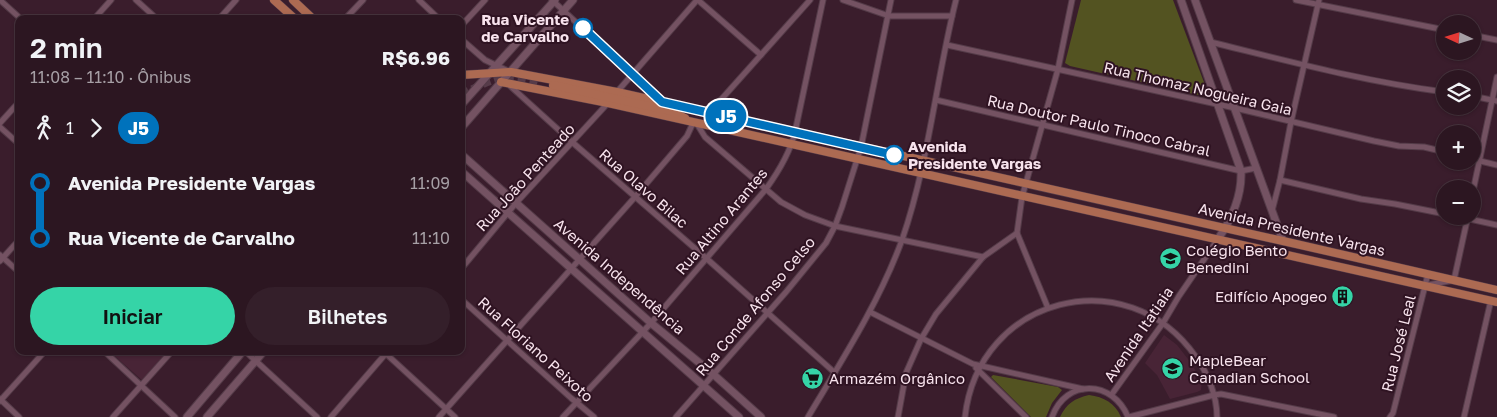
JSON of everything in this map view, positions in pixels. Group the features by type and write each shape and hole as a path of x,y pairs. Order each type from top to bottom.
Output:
{"main road":[{"path":"274,0 291,15"},
{"path":"292,0 309,15"},
{"path":"465,124 573,0"},
{"path":"1181,0 1241,171 1241,185 1238,198 1218,239"},
{"path":"1195,0 1283,241"},
{"path":"465,101 554,1"},
{"path":"465,76 511,72"},
{"name":"Avenida Presidente Vargas","path":"511,72 710,112 1497,290"},
{"name":"Avenida Presidente Vargas","path":"503,82 608,103 1494,301"},
{"path":"541,83 671,111 695,123"},
{"name":"Avenida Independência","path":"465,158 651,323 713,374 761,417"},
{"name":"Avenida Independência","path":"465,175 739,417"},
{"path":"187,417 241,355"},
{"path":"207,417 260,355"}],"street":[{"path":"0,0 17,15"},
{"path":"98,15 111,0"},
{"path":"136,0 153,15"},
{"path":"223,15 236,0"},
{"path":"349,15 363,0"},
{"path":"418,0 435,15"},
{"path":"465,22 485,0"},
{"path":"616,92 697,0 761,55"},
{"path":"710,112 810,0"},
{"path":"843,0 889,16 952,16"},
{"name":"Rua Conde Afonso Celso","path":"676,417 786,292 826,243 835,226 861,147 891,0"},
{"path":"808,417 870,312 902,240 921,173 956,0"},
{"path":"1048,308 1017,233 1022,196 1058,68 1072,0"},
{"path":"1296,0 1319,2 1436,28"},
{"path":"554,1 662,102"},
{"name":"Rua Altino Arantes","path":"563,417 651,323 766,189 778,172 796,132 822,1"},
{"path":"1271,211 1280,180 1291,122 1319,2"},
{"path":"1481,37 1497,40"},
{"path":"465,42 485,60 496,66"},
{"path":"1210,42 1304,65 1436,91"},
{"name":"Rua Thomaz Nogueira Gaia","path":"947,45 1058,68 1374,141 1436,150"},
{"name":"Avenida Presidente Vargas","path":"496,66 511,72"},
{"path":"1481,157 1494,101 1497,77"},
{"name":"Rua Olavo Bilac","path":"503,82 834,372"},
{"path":"1481,98 1494,101"},
{"name":"Rua Doutor Paulo Tinoco Cabral","path":"936,100 1241,171 1256,168"},
{"name":"Rua João Penteado","path":"465,264 516,203 608,103"},
{"path":"0,123 15,106"},
{"path":"439,417 634,197 687,136 695,123 705,137 781,202 805,215 835,226 983,257"},
{"path":"0,127 15,140"},
{"path":"1481,161 1497,164"},
{"path":"1280,180 1361,199 1436,212"},
{"path":"1481,221 1497,225"},
{"path":"1425,285 1454,280 1466,225"},
{"path":"898,417 906,374 921,338 936,314 983,257 1017,233"},
{"name":"Avenida Itatiaia","path":"1112,394 1163,323 1218,239"},
{"path":"15,244 1,258 15,269"},
{"name":"Rua José Leal","path":"1394,416 1428,274"},
{"path":"965,417 967,400 979,368 993,347 1009,330 1027,317 1048,308 1071,302 1095,300 1119,303 1142,311 1163,323 1177,334 1194,354 1208,378 1214,395 1217,417"},
{"path":"1464,417 1494,301"},
{"name":"Rua Floriano Peixoto","path":"465,303 594,417"},
{"path":"870,312 979,368 1026,417"},
{"path":"19,417 0,400 41,355"},
{"path":"108,355 175,417"},
{"path":"113,417 168,355"},
{"path":"248,355 317,417"},
{"path":"331,417 383,355"},
{"path":"389,355 456,417"},
{"path":"979,368 1083,389 1098,389 1112,394 1125,408 1129,417 1221,394 1334,417"},
{"path":"1052,417 1062,400 1072,392 1083,389"}],"shaded area":[{"path":"1081,0 1173,0 1208,93 1207,97 1070,66 1065,63"},
{"name":"MapleBear Canadian School","path":"1164,335 1177,345 1191,363 1202,382 1201,390 1170,399 1157,375 1145,363"},
{"path":"114,355 164,355 142,380"},
{"path":"993,375 1058,387 1062,390 1052,403 1046,417 1031,417 991,377"},
{"path":"1089,395 1099,397 1108,402 1116,408 1121,417 1060,417 1065,408 1072,402"}],"tunnel":[{"path":"465,92 502,78 517,78 541,83"}],"bus line":[{"name":"J5","path":"583,28 662,102 894,155"}],"place":[{"name":"Rua Vicente de Carvalho","path":"583,28"},
{"name":"Avenida Presidente Vargas","path":"894,155"},
{"name":"Colégio Bento Benedini","path":"1170,259"},
{"name":"Edifício Apogeo","path":"1343,296"},
{"name":"MapleBear Canadian School","path":"1173,369"},
{"name":"Armazém Orgânico","path":"813,378"}]}
